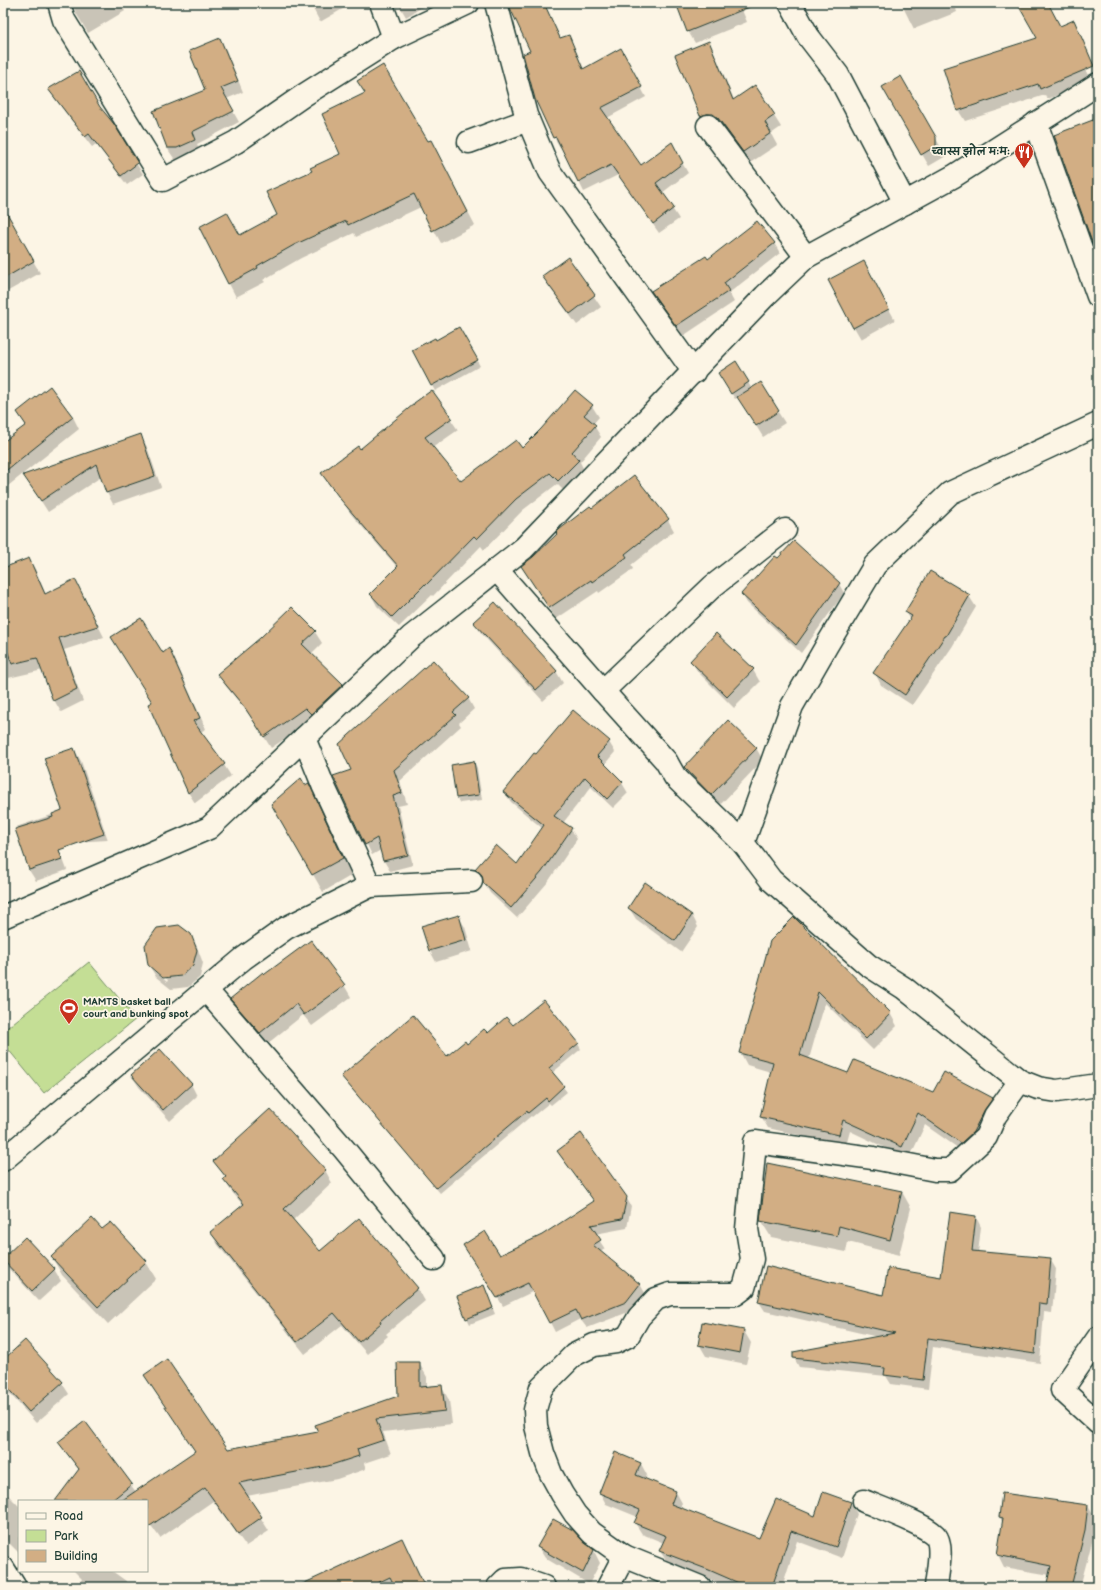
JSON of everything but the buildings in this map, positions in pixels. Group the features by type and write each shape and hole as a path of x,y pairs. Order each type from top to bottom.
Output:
{"street":[{"path":"59,3 64,20 163,180 236,142 304,95 394,38 468,3"},
{"path":"380,3 394,38"},
{"path":"496,3 528,120 550,172 694,372"},
{"path":"790,3 808,36 838,76 905,203"},
{"path":"3,918 209,828 411,637 524,548 694,372 765,296 806,257 954,176 1098,84"},
{"path":"470,142 528,120"},
{"path":"1036,123 1098,296"},
{"path":"708,126 806,257"},
{"path":"743,843 792,706 875,565 950,493 1098,424"},
{"path":"603,691 713,586 785,530"},
{"path":"497,570 666,761 675,778 743,843 771,880 868,964 904,988 1020,1081 1038,1088 1057,1091 1098,1084"},
{"path":"304,738 323,785 370,886"},
{"path":"3,1160 244,958 286,928 370,886 471,882"},
{"path":"207,990 344,1149 434,1259"},
{"path":"700,1587 624,1556 592,1534 588,1529 571,1507 551,1474 542,1453 536,1426 535,1410 541,1388 574,1355 594,1345 616,1342 628,1336 639,1317 656,1299 670,1294 736,1294 744,1288 752,1259 747,1229 755,1142 874,1158 935,1170 950,1170 986,1137 995,1116 1020,1081"},
{"path":"1098,1338 1062,1390 1098,1424"},
{"path":"864,1501 928,1529 937,1538 939,1552 936,1587"},
{"path":"608,1587 624,1556"},
{"path":"3,1568 15,1587"},
{"path":"498,1587 505,1580 521,1579 544,1587"}],"green space":[{"name":"MAMTS basket ball court and bunking spot","path":"89,962 136,1019 44,1093 3,1043 3,1031"}],"place":[{"name":"च्वास्स झोल मःमः","path":"1024,169"},
{"name":"MAMTS basket ball court and bunking spot","path":"69,1025"}]}
